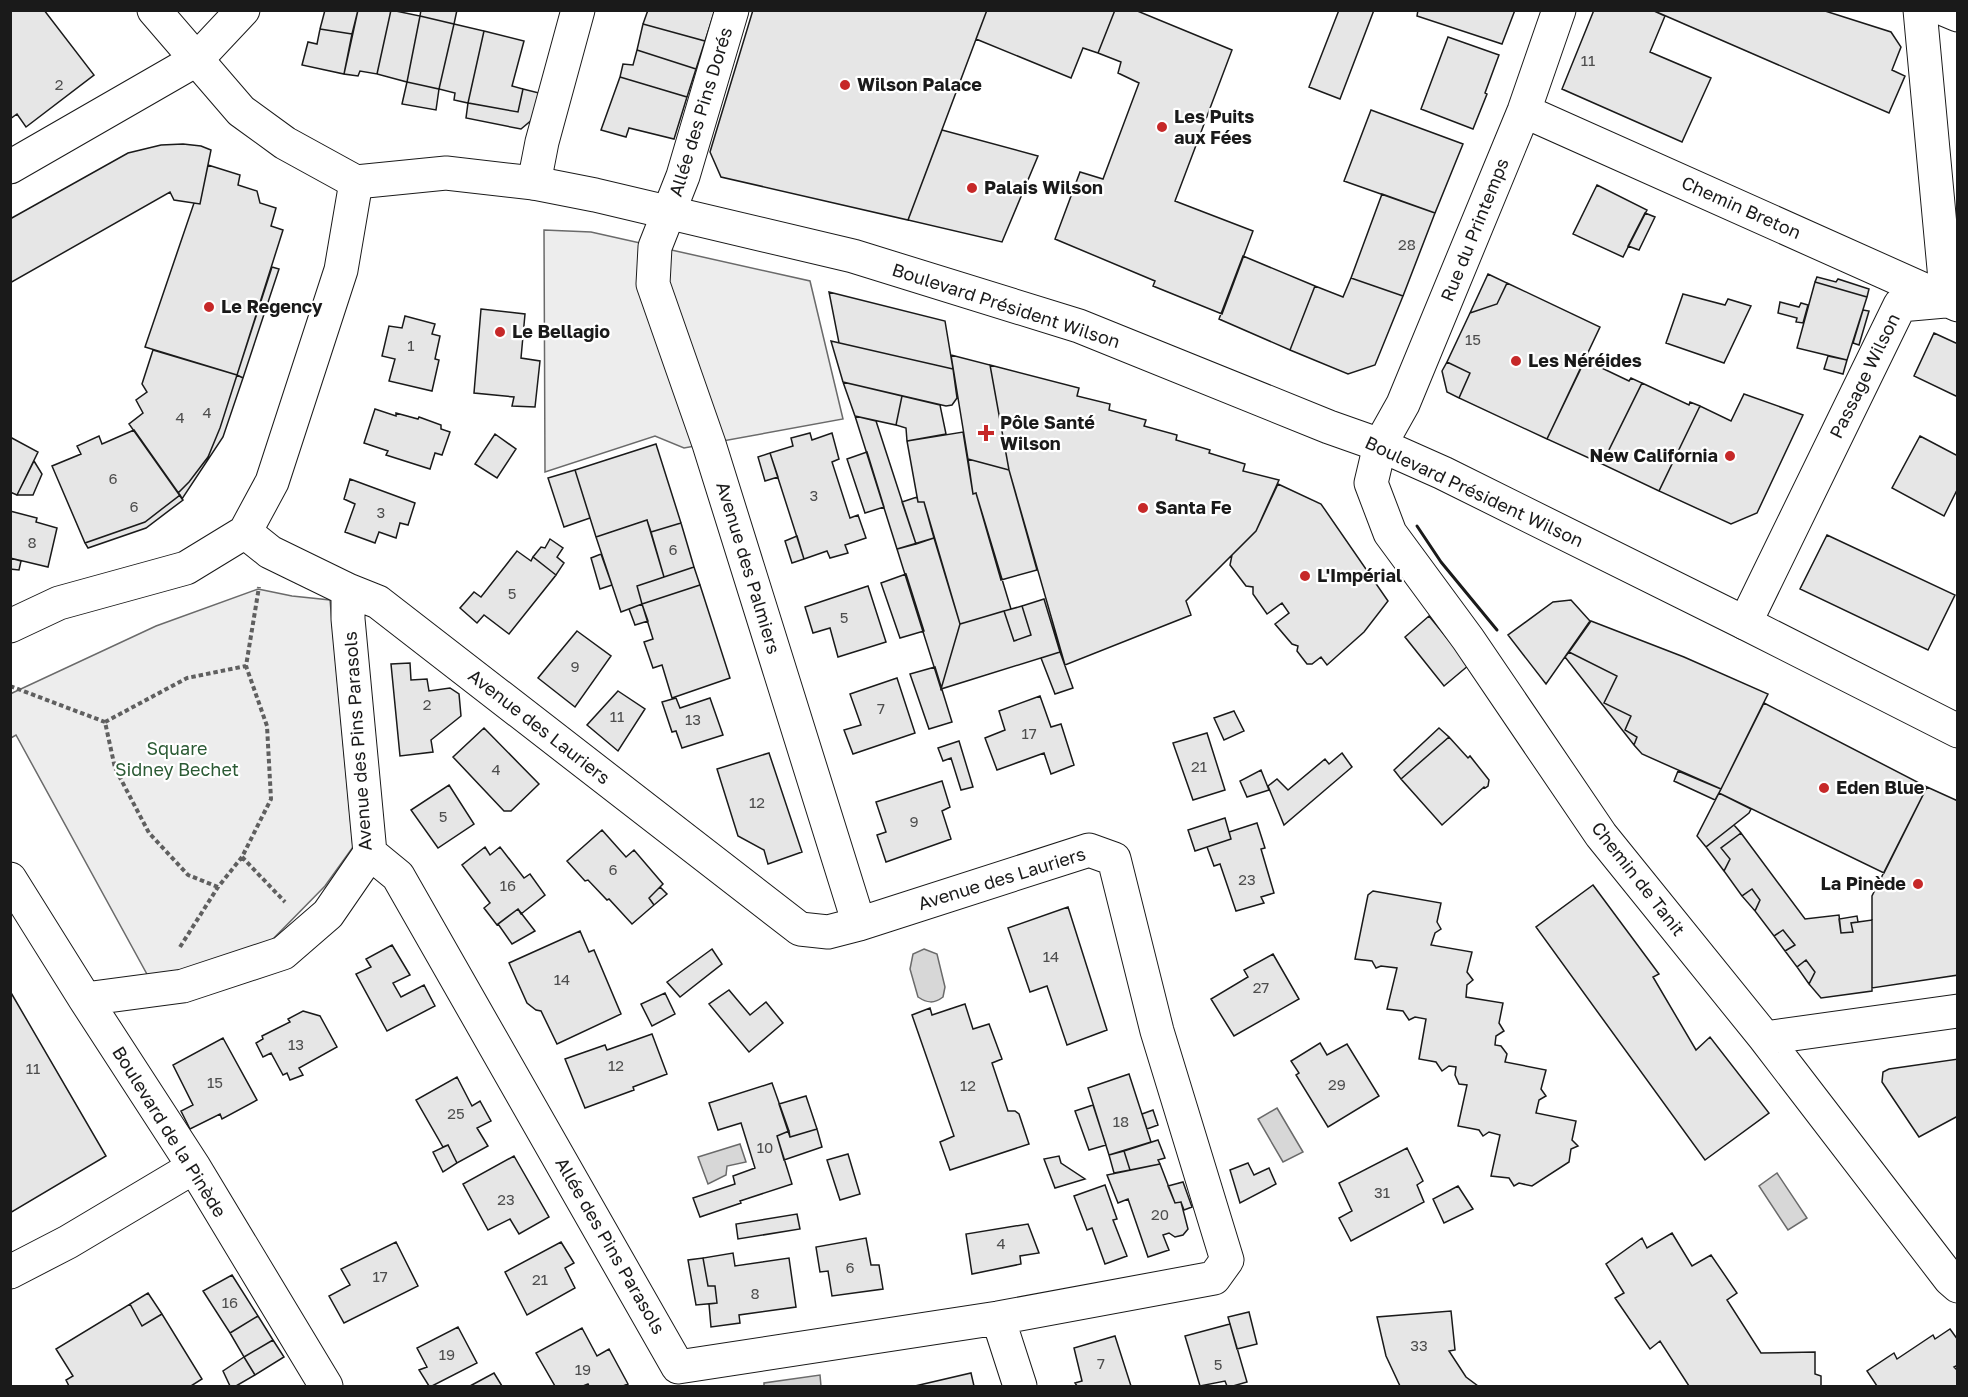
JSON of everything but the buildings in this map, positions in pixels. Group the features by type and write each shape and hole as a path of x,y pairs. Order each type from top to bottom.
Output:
{"street":[{"path":"10,626 59,603 186,568 245,532 272,482 341,270 356,182 285,142 241,111 154,10"},
{"path":"10,167 196,60 243,10"},
{"path":"534,183 542,142 578,10"},
{"name":"Allée des Pins Dorés","path":"668,213 683,176 732,10"},
{"name":"Rue du Printemps","path":"1380,445 1403,404 1524,111 1559,10"},
{"path":"1920,10 1952,303"},
{"path":"1946,10 1958,15"},
{"name":"Chemin Breton","path":"1524,111 1952,303"},
{"name":"Boulevard Président Wilson","path":"356,182 446,173 534,183 595,195 853,256 1079,326 1380,445 1451,477 1958,731"},
{"name":"Avenue des Palmiers","path":"668,213 655,247 653,284 709,444 859,924"},
{"name":"Passage Wilson","path":"1745,623 1900,305 1952,303"},
{"name":"Chemin de Tanit","path":"1380,445 1371,483 1390,533 1468,639 1601,835 1765,1038 1958,1286"},
{"path":"245,532 270,552 348,590"},
{"name":"Avenue des Lauriers","path":"348,590 378,602 800,929 828,932 859,924 1089,850 1114,859 1157,1030 1227,1260 1214,1278 998,1318"},
{"name":"Avenue des Pins Parasols","path":"85,999 183,986 283,953 328,914 370,854 348,619 348,590"},
{"name":"Allée des Pins Parasols","path":"370,854 399,876 678,1367 998,1318"},
{"name":"Boulevard de la Pinède","path":"10,879 194,1167 326,1386"},
{"path":"1765,1038 1958,1011"},
{"path":"10,1272 68,1242 194,1167"},
{"path":"998,1318 1020,1386"}],"path":[{"path":"152,991 218,887 242,857 271,799 267,726 246,666 260,584"},
{"path":"10,686 105,722 187,678 246,666"},
{"path":"105,722 115,768 149,833 188,875 218,887"},
{"path":"242,857 310,930"}],"shaded area":[{"path":"544,230 591,232 810,281 843,419 684,448 655,436 545,472"},
{"name":"Square Sidney Bechet","path":"258,589 330,600 353,847 325,886 270,942 186,975 148,976 16,735 11,738 10,694 156,626"},
{"path":"924,949 937,954 945,987 943,997 934,1002 918,997 910,969 913,954"},
{"path":"1277,1108 1303,1152 1283,1162 1258,1119"},
{"path":"740,1144 746,1162 727,1166 726,1175 708,1184 698,1157"},
{"path":"1777,1173 1807,1218 1788,1230 1759,1186"},
{"path":"820,1375 821,1386 764,1386 764,1383"}],"wall":[{"path":"1417,526 1441,562 1497,630"}],"place":[{"name":"Wilson Palace","path":"845,85"},
{"name":"Les Puits aux Fées","path":"1162,127"},
{"name":"Palais Wilson","path":"972,188"},
{"name":"Le Regency","path":"209,307"},
{"name":"Le Bellagio","path":"500,332"},
{"name":"Les Néréides","path":"1516,361"},
{"name":"Pôle Santé Wilson","path":"986,433"},
{"name":"New California","path":"1730,456"},
{"name":"Santa Fe","path":"1143,508"},
{"name":"L'Impérial","path":"1305,576"},
{"name":"Eden Blue","path":"1824,788"},
{"name":"La Pinède","path":"1918,884"}]}
